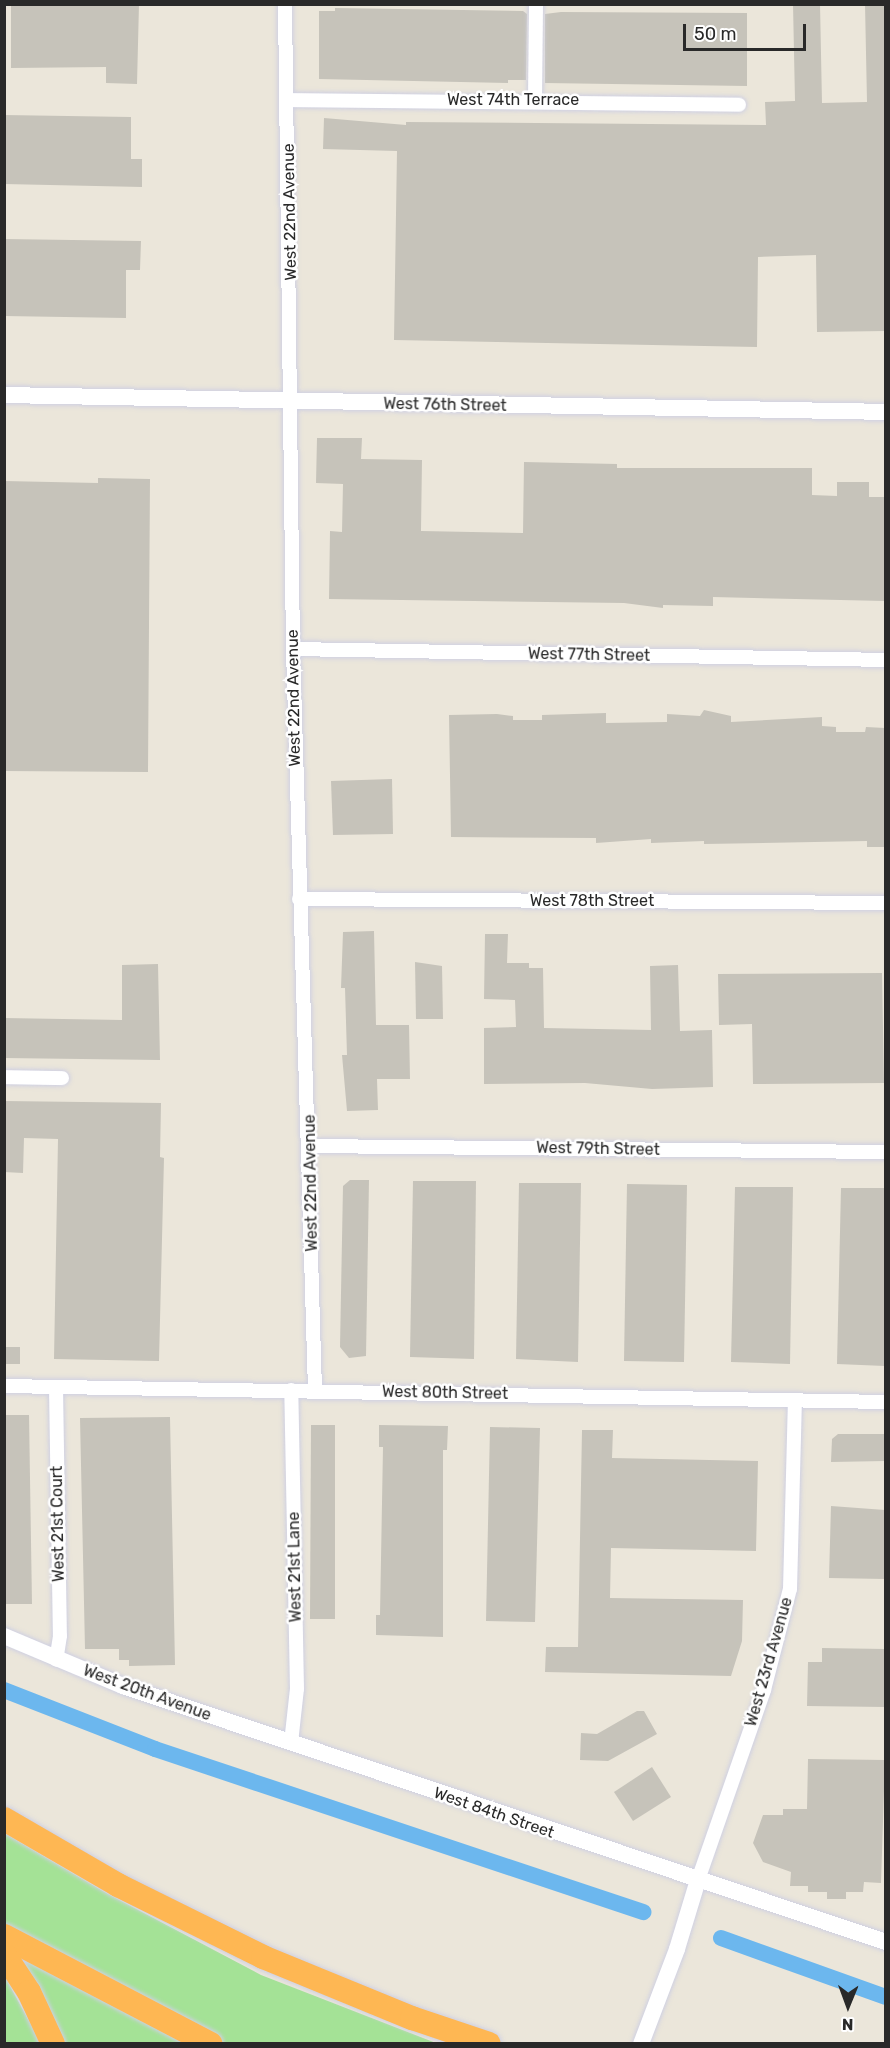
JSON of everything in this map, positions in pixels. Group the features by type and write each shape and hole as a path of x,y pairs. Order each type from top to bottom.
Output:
{"highway":[{"path":"4,1819 118,1884 262,1957 412,2018 489,2043"},
{"path":"4,1936 211,2043"},
{"path":"4,1954 29,1992 53,2043"}],"street":[{"name":"West 22nd Avenue","path":"285,4 292,403 293,649 299,899 310,1146 315,1390"},
{"path":"535,100 536,4"},
{"name":"West 74th Terrace","path":"288,100 535,100 739,105"},
{"name":"West 76th Street","path":"4,395 292,403 885,412"},
{"name":"West 77th Street","path":"293,649 885,660"},
{"name":"West 78th Street","path":"299,899 885,903"},
{"path":"4,1077 62,1078"},
{"name":"West 79th Street","path":"310,1146 885,1152"},
{"name":"West 80th Street","path":"4,1386 885,1402"},
{"name":"West 21st Court","path":"56,1387 60,1636 56,1660"},
{"name":"West 21st Lane","path":"291,1390 297,1689 291,1743"},
{"name":"West 23rd Avenue","path":"698,1880 764,1690 790,1589 795,1401"},
{"name":"West 20th Avenue","path":"4,1636 56,1660 291,1743"},
{"name":"West 84th Street","path":"291,1743 885,1942"},
{"path":"641,2043 677,1949 698,1880"}],"green space":[{"path":"4,1833 108,1894 261,1975 436,2043 63,2043 5,1938"},
{"path":"4,1975 29,2021 40,2043 5,2043"}],"building":[{"path":"11,4 139,4 137,84 106,83 106,67 11,68"},
{"path":"793,4 820,4 822,103 867,102 865,4 885,4 885,331 817,332 816,255 758,257 757,347 394,340 397,151 323,149 324,118 406,125 406,122 766,125 765,102 795,101"},
{"path":"335,8 523,11 527,14 526,80 508,80 508,83 319,79 319,11 335,11"},
{"path":"561,12 747,13 747,86 545,83 545,14"},
{"path":"4,115 131,117 131,159 142,159 142,187 4,184"},
{"path":"4,239 141,241 140,270 126,270 126,318 4,316"},
{"path":"317,438 362,438 361,459 422,460 421,531 523,533 524,462 617,464 617,468 812,468 812,495 837,496 837,482 869,482 869,497 885,497 885,601 713,597 713,606 663,605 663,608 624,603 329,599 330,531 342,532 343,484 316,483"},
{"path":"98,478 150,479 148,772 4,771 4,481 98,483"},
{"path":"704,710 731,716 731,722 822,717 822,726 836,727 836,732 865,732 866,727 885,728 885,847 867,847 867,841 704,844 704,841 651,843 651,839 596,843 596,838 451,837 449,715 497,714 513,716 513,720 542,720 542,715 606,713 606,723 667,722 667,714 700,716"},
{"path":"392,779 393,834 333,835 331,781"},
{"path":"374,931 376,1025 409,1025 410,1079 377,1079 378,1110 347,1111 342,1055 347,1055 345,988 341,988 343,932"},
{"path":"485,934 508,934 507,963 529,963 529,968 543,968 544,1028 651,1030 650,966 678,965 680,1031 712,1030 713,1087 652,1089 585,1083 484,1084 484,1028 516,1027 515,1000 484,999"},
{"path":"415,962 442,966 443,1019 416,1019"},
{"path":"158,964 160,1060 4,1058 4,1018 122,1020 122,965"},
{"path":"882,973 884,1083 753,1084 752,1024 719,1025 718,974"},
{"path":"4,1101 161,1103 160,1157 164,1158 159,1361 54,1359 58,1139 24,1138 23,1173 4,1172"},
{"path":"350,1180 369,1180 366,1356 349,1358 340,1347 343,1186"},
{"path":"413,1181 476,1181 474,1359 410,1357"},
{"path":"519,1183 581,1183 578,1362 516,1359"},
{"path":"627,1184 687,1185 684,1362 624,1361"},
{"path":"735,1187 793,1187 790,1364 731,1362"},
{"path":"841,1188 885,1188 885,1366 837,1364"},
{"path":"4,1347 20,1347 20,1364 4,1364"},
{"path":"4,1415 29,1415 32,1604 4,1604"},
{"path":"170,1417 175,1665 129,1666 129,1660 119,1660 119,1649 85,1649 80,1418"},
{"path":"311,1425 335,1425 335,1619 310,1619"},
{"path":"379,1425 448,1426 447,1450 443,1450 443,1637 376,1635 376,1615 380,1615 383,1447 379,1447"},
{"path":"490,1427 540,1428 535,1622 486,1621"},
{"path":"582,1430 613,1430 612,1458 758,1461 756,1551 611,1548 610,1598 743,1600 742,1641 731,1676 545,1672 546,1647 578,1647"},
{"path":"838,1434 885,1434 885,1461 831,1462 832,1439"},
{"path":"831,1506 885,1510 885,1579 829,1578"},
{"path":"822,1648 885,1649 885,1707 807,1706 808,1662 822,1662"},
{"path":"637,1711 644,1711 657,1734 608,1761 580,1760 581,1733 597,1734"},
{"path":"808,1759 885,1760 881,1883 864,1882 863,1892 846,1892 846,1899 827,1899 827,1892 808,1892 808,1886 790,1886 791,1872 763,1862 753,1843 763,1815 783,1815 783,1809 807,1809"},
{"path":"652,1767 671,1797 633,1821 614,1792"}],"waterway":[{"path":"4,1690 155,1749 643,1912"},
{"path":"721,1938 886,1997"}]}
